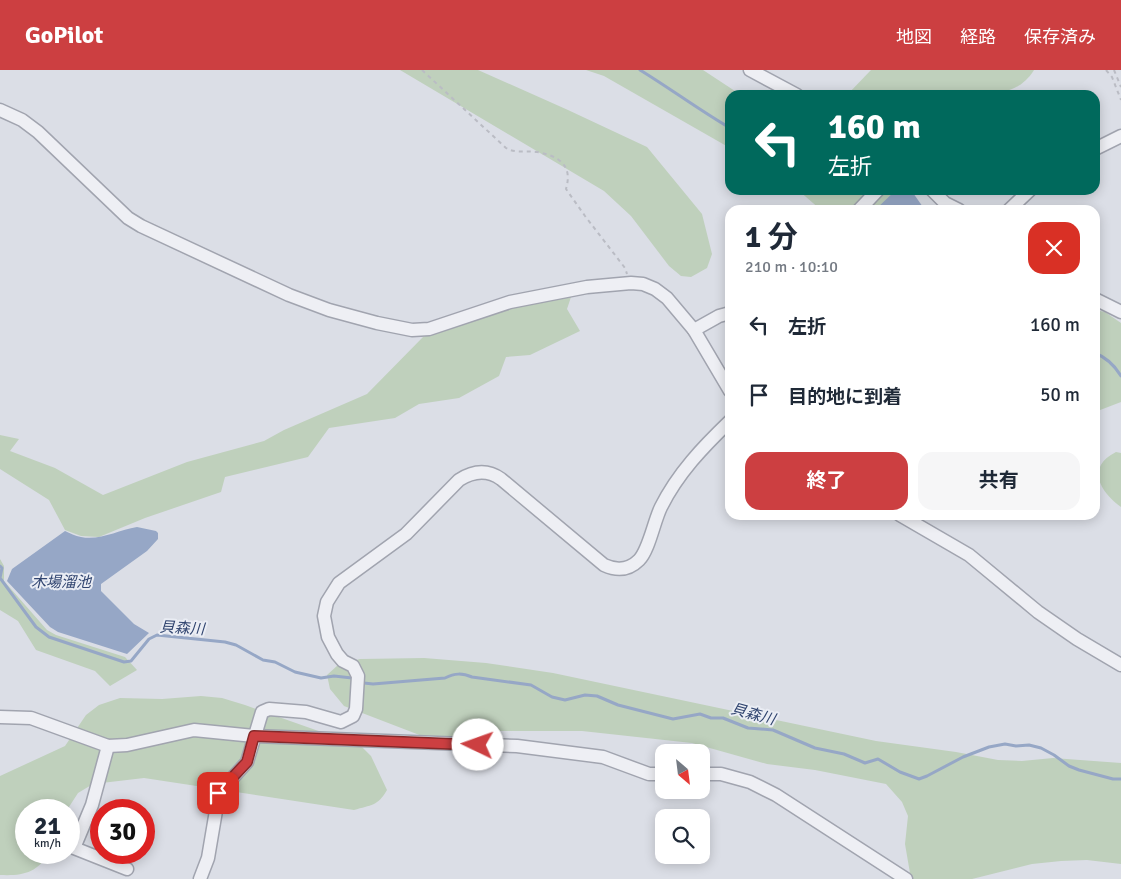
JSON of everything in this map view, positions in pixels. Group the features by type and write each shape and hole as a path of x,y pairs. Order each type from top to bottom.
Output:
{"street":[{"path":"750,70 788,90"},
{"path":"0,110 22,120 38,132 128,218 141,226 289,295 337,312 412,330 428,329 510,302 587,287 631,283 643,284 667,298 694,330 725,383"},
{"path":"1100,146 1121,136"},
{"path":"864,205 873,195"},
{"path":"937,195 948,205"},
{"path":"1014,205 1025,195"},
{"path":"1100,302 1121,312"},
{"path":"694,330 725,314"},
{"path":"200,879 208,858 218,793 247,762 261,714 264,710 306,712 336,722 345,721 353,716 357,702 358,676 352,666 343,661 337,654 328,638 324,616 326,602 339,583 406,534 459,480 479,472 496,475 600,562 614,569 625,568 642,558 661,507 682,472 725,426"},
{"path":"909,520 970,555 1038,612 1077,639 1121,665"},
{"path":"0,717 31,718 108,746 128,746 194,730 254,736 517,746 603,757 650,774 655,774"},
{"path":"108,746 92,805 74,848 127,869"},
{"path":"710,774 721,774 750,782 776,795 906,879"}],"path":[{"path":"422,70 506,148 519,152 536,152 559,160 564,165 569,175 566,189 625,268 631,283"},
{"path":"1106,70 1112,77 1120,93 1121,100"},
{"path":"1114,70 1121,87"}],"green space":[{"path":"400,70 478,70 647,147 702,214 712,254 707,268 691,277 681,276 669,266 631,216 604,191"},
{"path":"586,70 703,70 733,90 725,90 725,145 604,76"},
{"path":"871,70 1034,70 1020,85 1008,90 852,90"},
{"path":"804,195 891,195 894,205 815,205"},
{"path":"572,294 567,309 580,331 530,355 506,357 499,376 459,398 419,404 395,418 329,428 308,457 225,477 221,492 145,518 99,537 81,536 65,530 49,500 0,469 0,435 19,439 10,451 55,468 103,495 187,462 264,441 284,430 367,394 423,337 464,322 519,306"},
{"path":"1100,311 1105,312 1121,323 1121,402 1100,410"},
{"path":"1116,452 1121,453 1121,507 1107,494 1100,482 1101,465"},
{"path":"0,559 4,566 4,581 47,630 56,635 125,657 137,670 110,686 95,671 36,650 18,621 0,610"},
{"path":"424,658 486,663 553,673 876,741 998,760 1022,761 1053,758 1121,763 1121,864 1087,860 1061,861 1032,864 972,879 911,879 905,844 908,816 902,802 886,784 815,770 767,764 710,748 710,744 582,731 472,731 453,740 435,741 344,706 330,689 327,675 338,665 360,659"},
{"path":"201,696 222,698 361,746 371,756 387,790 377,802 354,810 144,778 93,784 78,793 74,799 15,799 15,864 41,864 29,872 22,874 0,875 0,776 65,746 86,715 99,705 120,698 162,699"}],"water":[{"path":"891,195 914,195 922,205 880,205"},
{"name":"木場溜池","path":"137,527 156,531 158,539 147,551 101,584 101,591 134,624 149,633 127,654 58,632 50,627 7,581 12,569 65,531 79,537 95,538"}],"waterway":[{"path":"640,70 725,125"},
{"path":"1100,356 1110,362 1121,376"},
{"name":"貝森川","path":"0,566 2,568 0,578 36,627 49,637 124,662 131,661 149,639 157,635 225,642 236,645 263,660 275,662 295,672 321,678 334,676 352,678"},
{"name":"貝森川","path":"364,683 373,684 445,678 455,674 462,674 531,685 552,697 565,700 585,695 597,696 618,705 673,719 700,714 711,718 723,718 748,728 773,730 815,748 844,754 865,763 878,759 900,772 919,779 963,757 989,747 1005,744 1016,746 1029,745 1041,748 1069,766 1079,770 1113,779 1121,779"}],"route":[{"path":"218,793 247,762 251,753 254,736 478,745"}]}
